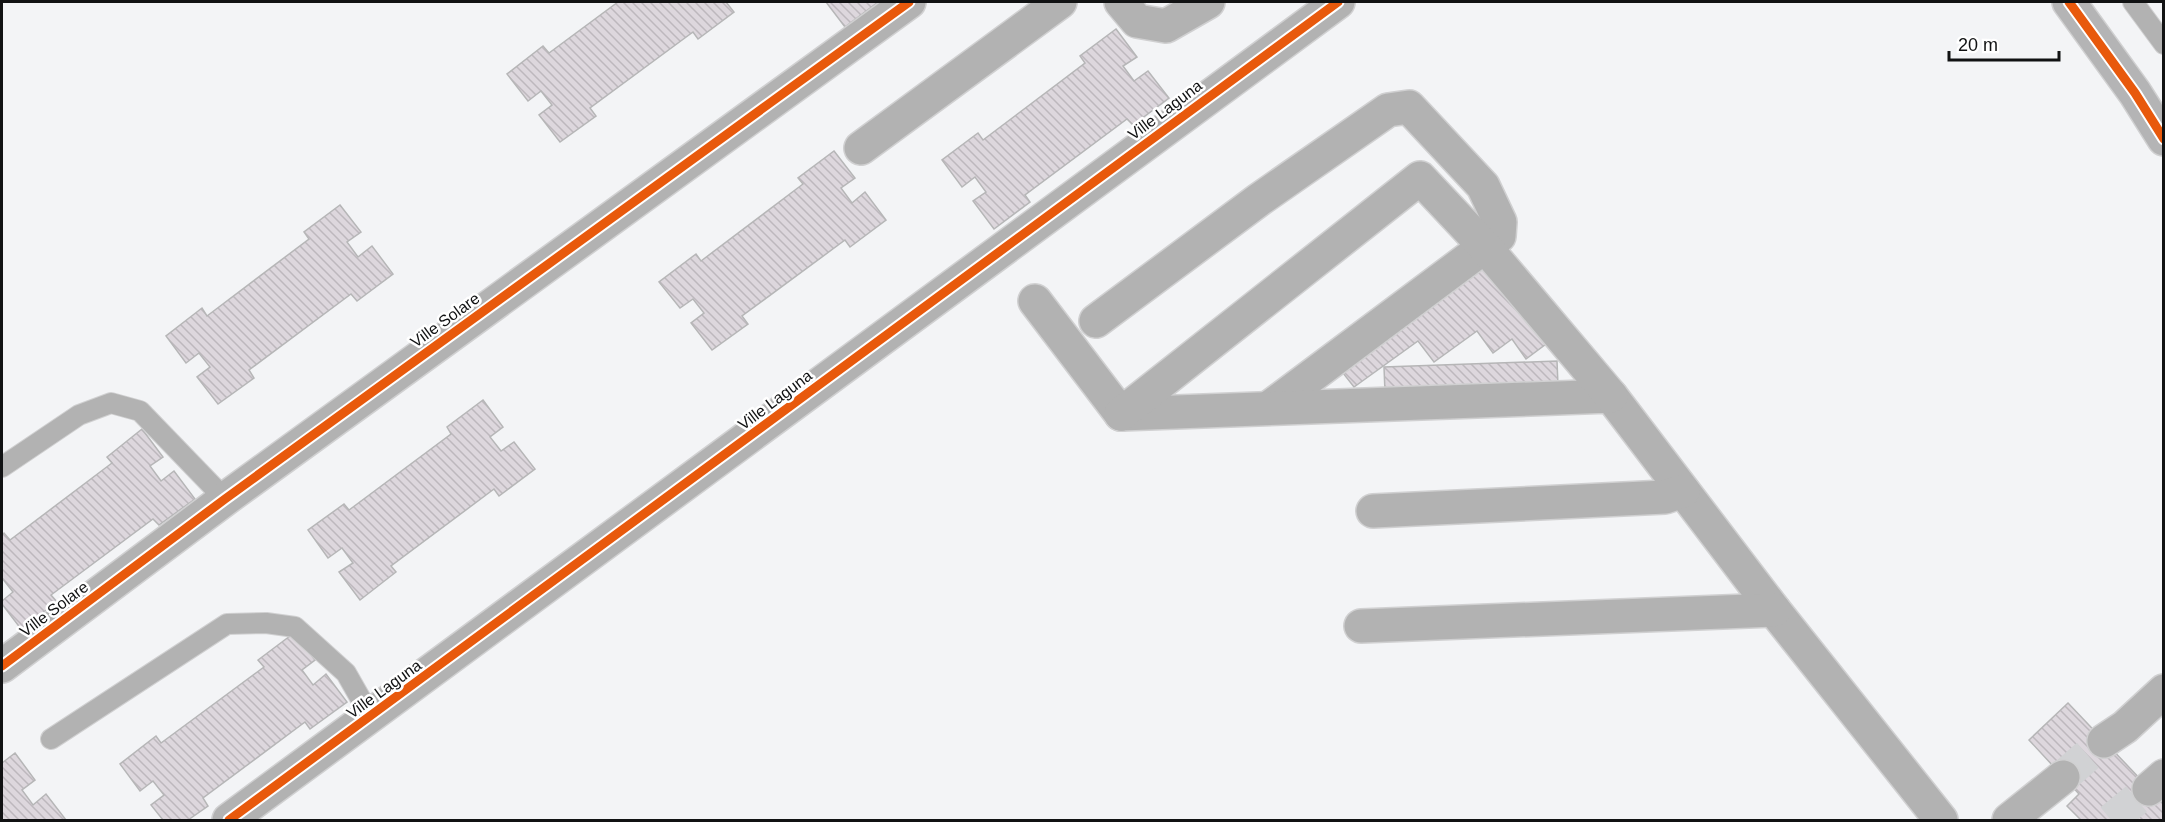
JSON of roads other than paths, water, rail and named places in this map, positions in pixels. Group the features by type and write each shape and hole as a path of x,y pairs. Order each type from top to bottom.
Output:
{"main road":[{"path":"2069,2 2135,93 2163,139"}],"street":[{"name":"Ville Solare","path":"2,666 225,499 909,2"},
{"path":"861,148 1060,2"},
{"path":"1121,2 1137,21 1166,26 1208,2"},
{"name":"Ville Laguna","path":"229,820 1338,2"},
{"path":"1096,321 1260,199 1388,110 1409,107 1483,186 1500,222 1498,236 1486,248 1270,407"},
{"path":"1121,414 1420,178 1486,248 1611,396 1774,610 1941,820"},
{"path":"1035,301 1121,414"},
{"path":"1121,414 1611,396"},
{"path":"1373,511 1665,497 1683,491"},
{"path":"1362,626 1774,610"},
{"path":"2104,741 2158,708"},
{"path":"2009,820 2063,777"}],"lane":[{"path":"2133,2 2163,44"},
{"path":"2,467 79,415 111,403 140,411 225,499"},
{"path":"51,740 228,624 266,623 295,627 346,673 371,717"}],"tunnel":[{"path":"2063,777 2104,741"},
{"path":"2111,820 2149,789"}]}
